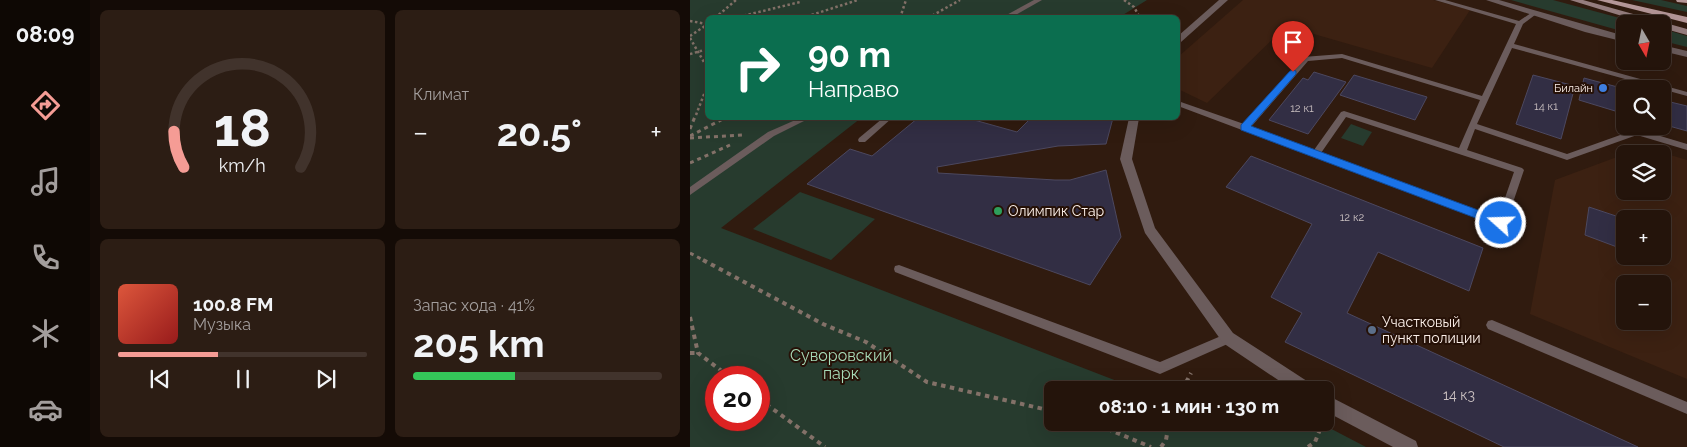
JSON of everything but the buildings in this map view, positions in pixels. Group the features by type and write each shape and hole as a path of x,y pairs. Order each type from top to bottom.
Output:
{"main road":[{"path":"1574,0 1626,15"},
{"path":"1601,0 1687,20"},
{"path":"1680,0 1687,2"},
{"path":"1671,28 1687,32"}],"street":[{"path":"1180,35 1224,0"},
{"path":"1490,0 1616,37"},
{"path":"1671,50 1687,54"},
{"path":"1134,120 1126,159 1149,230 1228,338 1293,381"},
{"path":"1334,407 1410,447"}],"lane":[{"path":"1010,15 1039,0"},
{"path":"1438,0 1520,23"},
{"path":"1462,152 1472,125 1520,23 1533,14"},
{"path":"1509,45 1687,94"},
{"path":"1245,128 1306,59 1342,56 1484,99"},
{"path":"1180,104 1501,223 1519,170 1344,114 1316,154"},
{"path":"690,192 771,134 802,120"},
{"path":"862,140 886,120"},
{"path":"1472,125 1567,157 1637,132 1687,147"},
{"path":"899,269 1160,368 1228,338"},
{"path":"1492,325 1687,408"}],"path":[{"path":"718,15 736,0"},
{"path":"811,15 858,0"},
{"path":"901,15 906,0"},
{"path":"933,15 960,0"},
{"path":"1124,0 1129,2 1139,15"},
{"path":"746,15 800,2"},
{"path":"690,21 705,24"},
{"path":"705,26 690,37 705,63"},
{"path":"690,54 705,50"},
{"path":"690,129 705,92"},
{"path":"690,137 721,120"},
{"path":"690,137 771,134"},
{"path":"690,253 823,324 866,342 927,382 1044,409"},
{"path":"690,317 698,353"},
{"path":"690,353 698,353 715,366"},
{"path":"770,407 825,447"},
{"path":"1113,431 1151,447"},
{"path":"1162,447 1166,440 1168,431"},
{"path":"1308,447 1315,442 1319,431"}],"shaded area":[{"path":"1243,0 1433,0 1470,10 1432,68 1286,26 1207,103 1180,90 1180,55"},
{"path":"1671,155 1687,160 1687,379 1530,314 1555,180 1616,157 1616,200 1671,200"}],"green space":[{"name":"Суворовский парк","path":"690,0 1147,0 1123,15 705,15 705,120 858,120 721,228 1117,381 1044,381 1044,431 1334,430 1366,447 690,447"},
{"path":"1511,0 1553,0 1616,17 1616,29"},
{"path":"1632,0 1661,0 1687,6 1687,12"},
{"path":"1671,31 1687,36 1687,47 1671,43"},
{"path":"1351,124 1372,132 1363,146 1341,138"},
{"path":"800,192 875,219 831,260 753,229"}],"place":[{"name":"Билайн","path":"1603,88"},
{"name":"Олимпик Стар","path":"998,211"},
{"name":"Участковый пункт полиции","path":"1372,330"}],"route":[{"path":"1293,72 1245,128 1501,223"}]}
